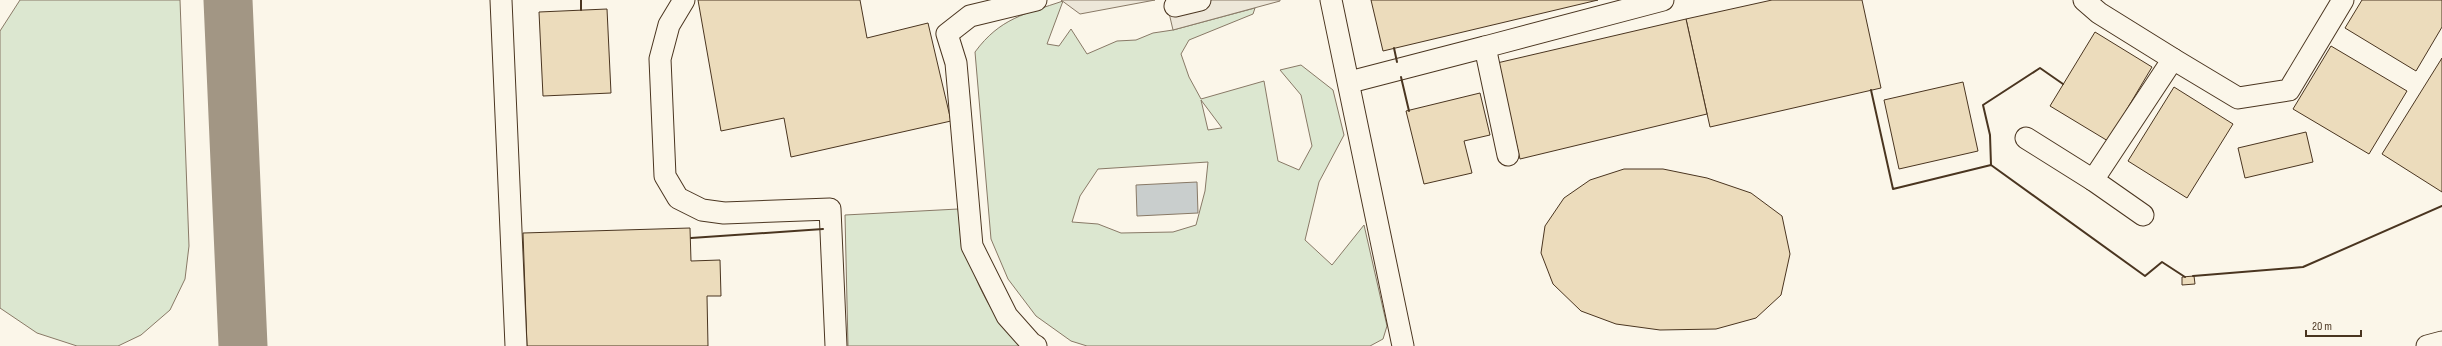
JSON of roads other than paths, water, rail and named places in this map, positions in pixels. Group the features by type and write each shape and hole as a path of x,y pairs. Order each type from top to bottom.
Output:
{"street":[{"path":"501,0 516,346"},
{"path":"684,0 669,25 660,59 665,176 678,198 702,210 724,213 830,209 836,346"},
{"path":"1036,0 970,16 947,34 956,64 972,246 1007,316 1031,344 1036,346"},
{"path":"1175,6 1200,0"},
{"path":"1332,0 1403,346"},
{"path":"1350,82 1664,0"},
{"path":"2084,0 2099,13 2238,98 2289,90 2343,0"},
{"path":"1484,47 1508,155"},
{"path":"2094,180 2173,59"},
{"path":"2026,138 2094,180 2144,215"},
{"path":"2427,346 2442,342"}]}
